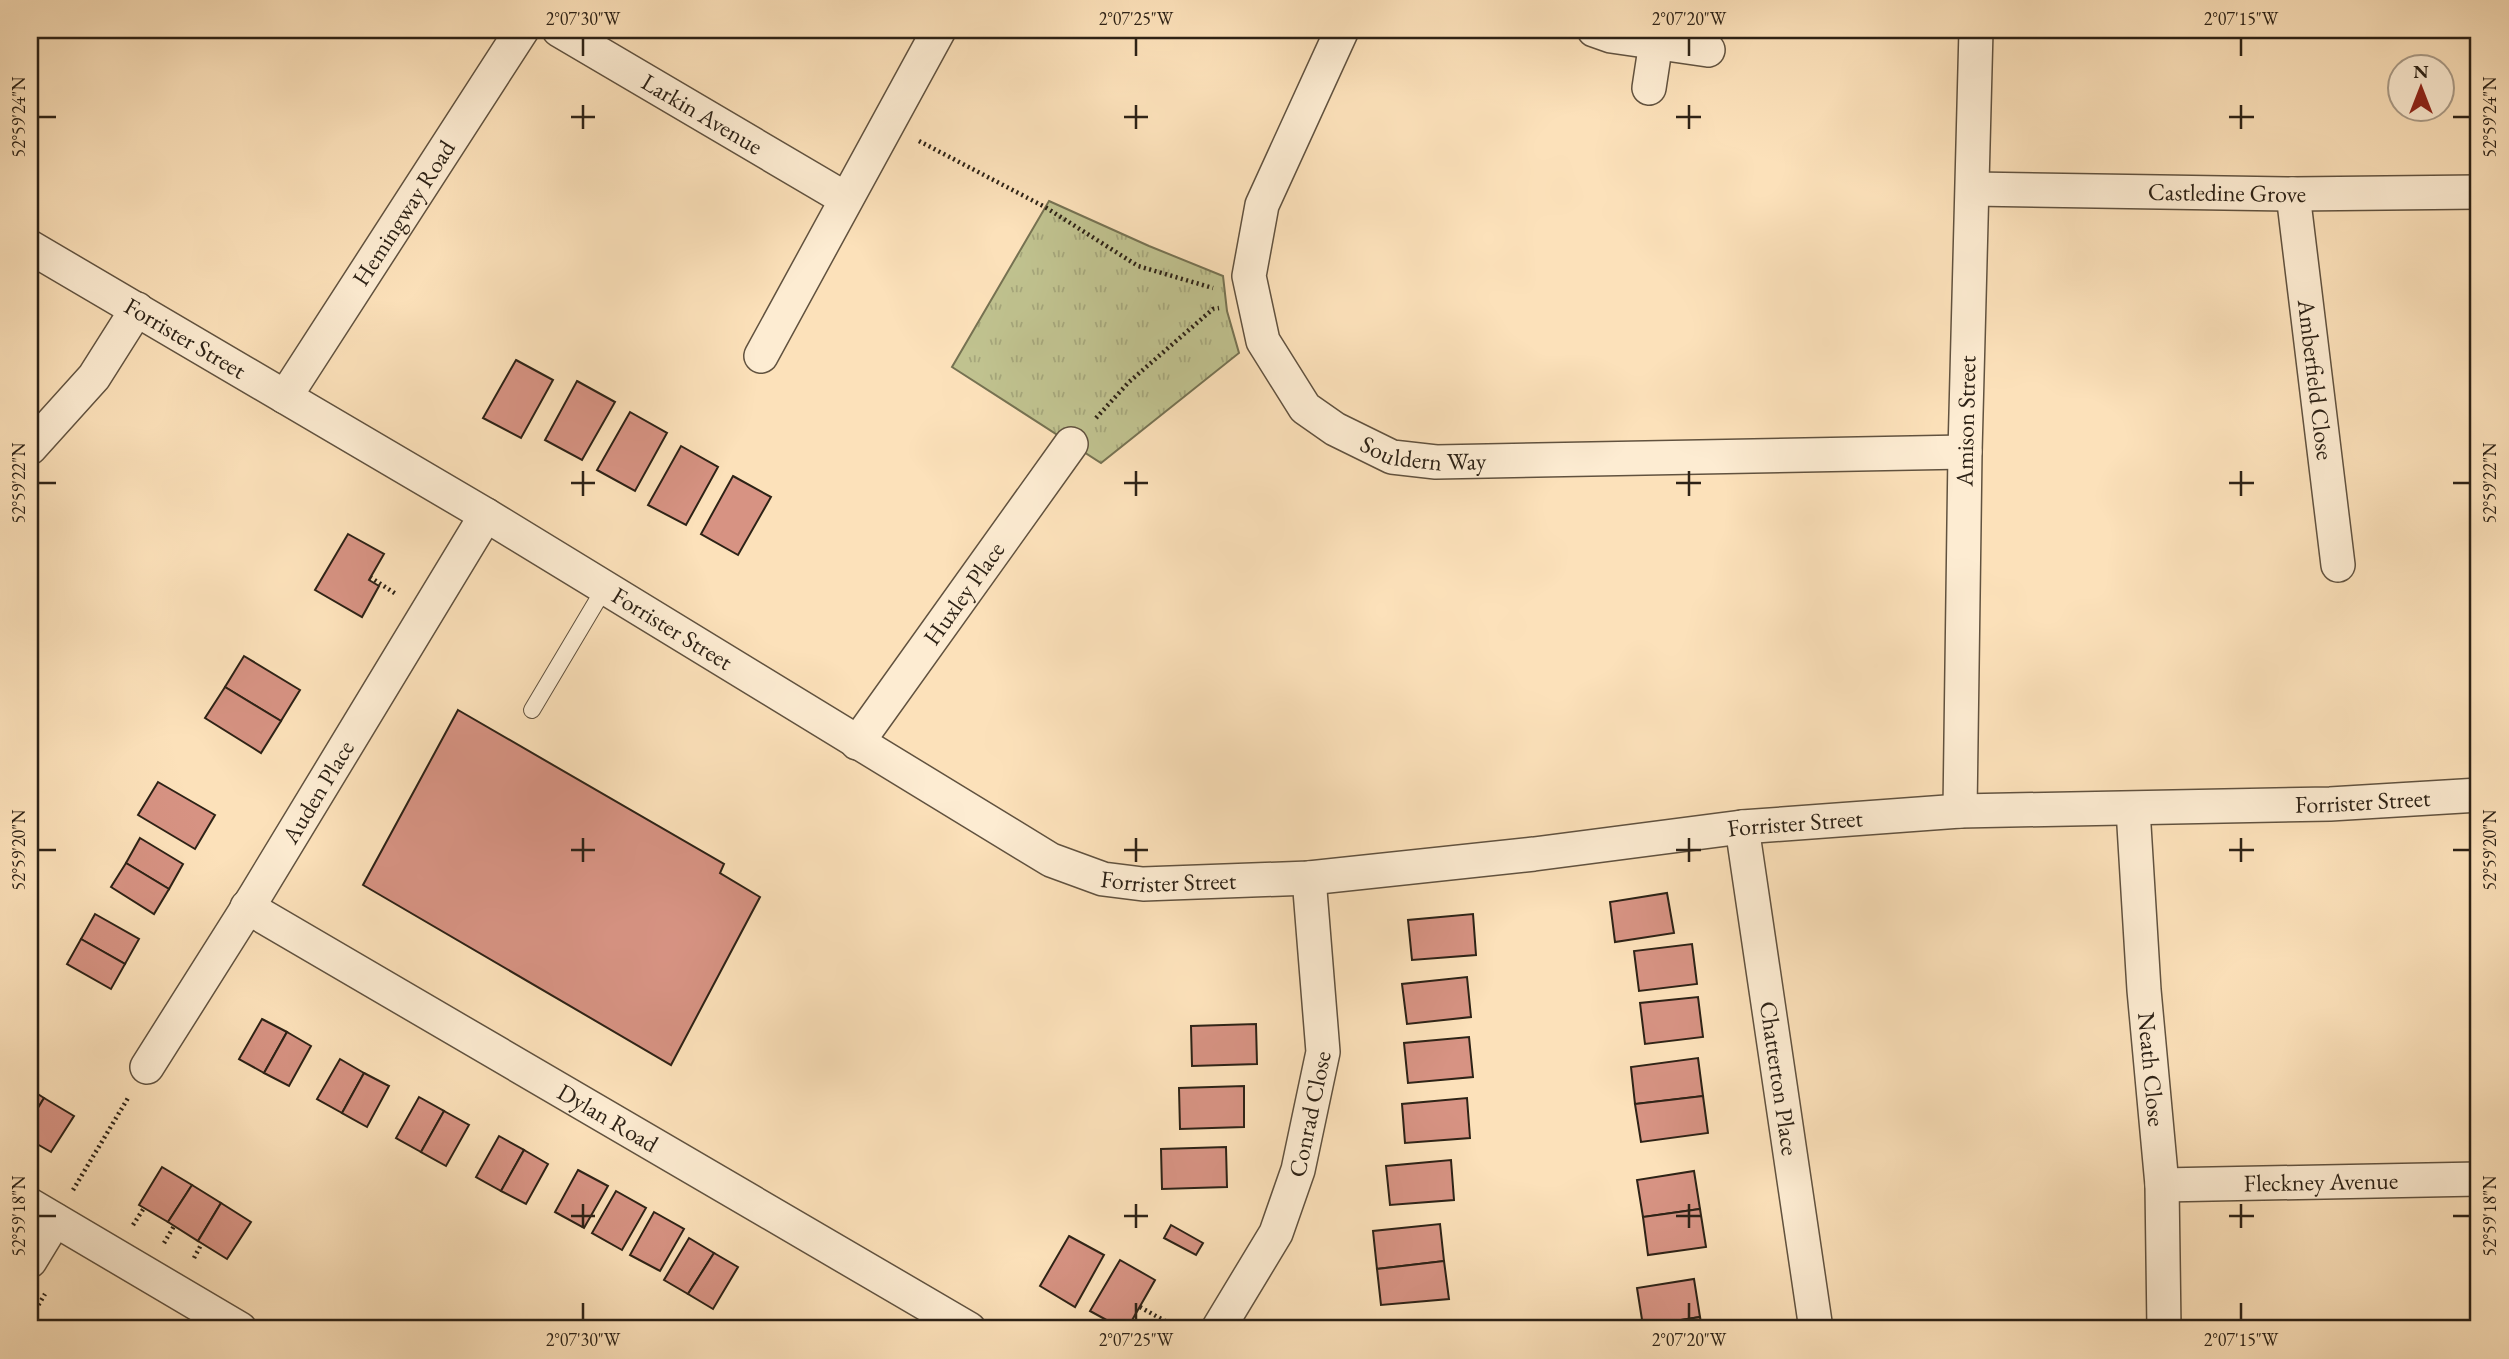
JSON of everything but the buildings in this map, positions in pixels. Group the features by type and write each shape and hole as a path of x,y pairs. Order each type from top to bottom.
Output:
{"street":[{"name":"Hemingway Road","path":"285,397 522,30"},
{"name":"Larkin Avenue","path":"559,30 846,199"},
{"path":"761,356 939,30"},
{"name":"Souldern Way","path":"1342,30 1262,205 1249,276 1263,341 1305,408 1335,429 1392,457 1436,462 1965,452"},
{"path":"1594,30 1611,36 1708,50"},
{"name":"Amison Street","path":"1960,811 1965,452 1976,30"},
{"path":"1649,88 1657,42"},
{"name":"Castledine Grove","path":"1973,189 2292,194 2479,192"},
{"name":"Amberfield Close","path":"2292,194 2337,565"},
{"name":"Forrister Street","path":"30,247 486,515 1051,860 1103,879 1162,885 1309,878 1534,854 1742,827 1960,811 2330,804 2479,795"},
{"path":"30,448 94,377 137,309"},
{"name":"Huxley Place","path":"857,743 1071,444"},
{"name":"Auden Place","path":"148,1067 486,515"},
{"name":"Neath Close","path":"2133,809 2144,990 2162,1185 2164,1329"},
{"name":"Chatterton Place","path":"1742,827 1816,1329"},
{"name":"Conrad Close","path":"1218,1329 1276,1233 1298,1170 1322,1052 1309,878"},
{"name":"Dylan Road","path":"247,907 970,1329"},
{"name":"Fleckney Avenue","path":"2162,1185 2479,1179"},
{"path":"30,1261 42,1213 240,1329"}],"lane":[{"path":"532,710 604,589"}],"path":[{"path":"887,125 1045,206 1138,266 1254,300"},
{"path":"1071,444 1129,382 1213,309 1254,300"},
{"path":"42,1213 148,1067"},
{"path":"1140,1307 1180,1329"}],"green space":[{"path":"1049,201 1223,276 1227,311 1239,353 1101,463 952,367"}]}
